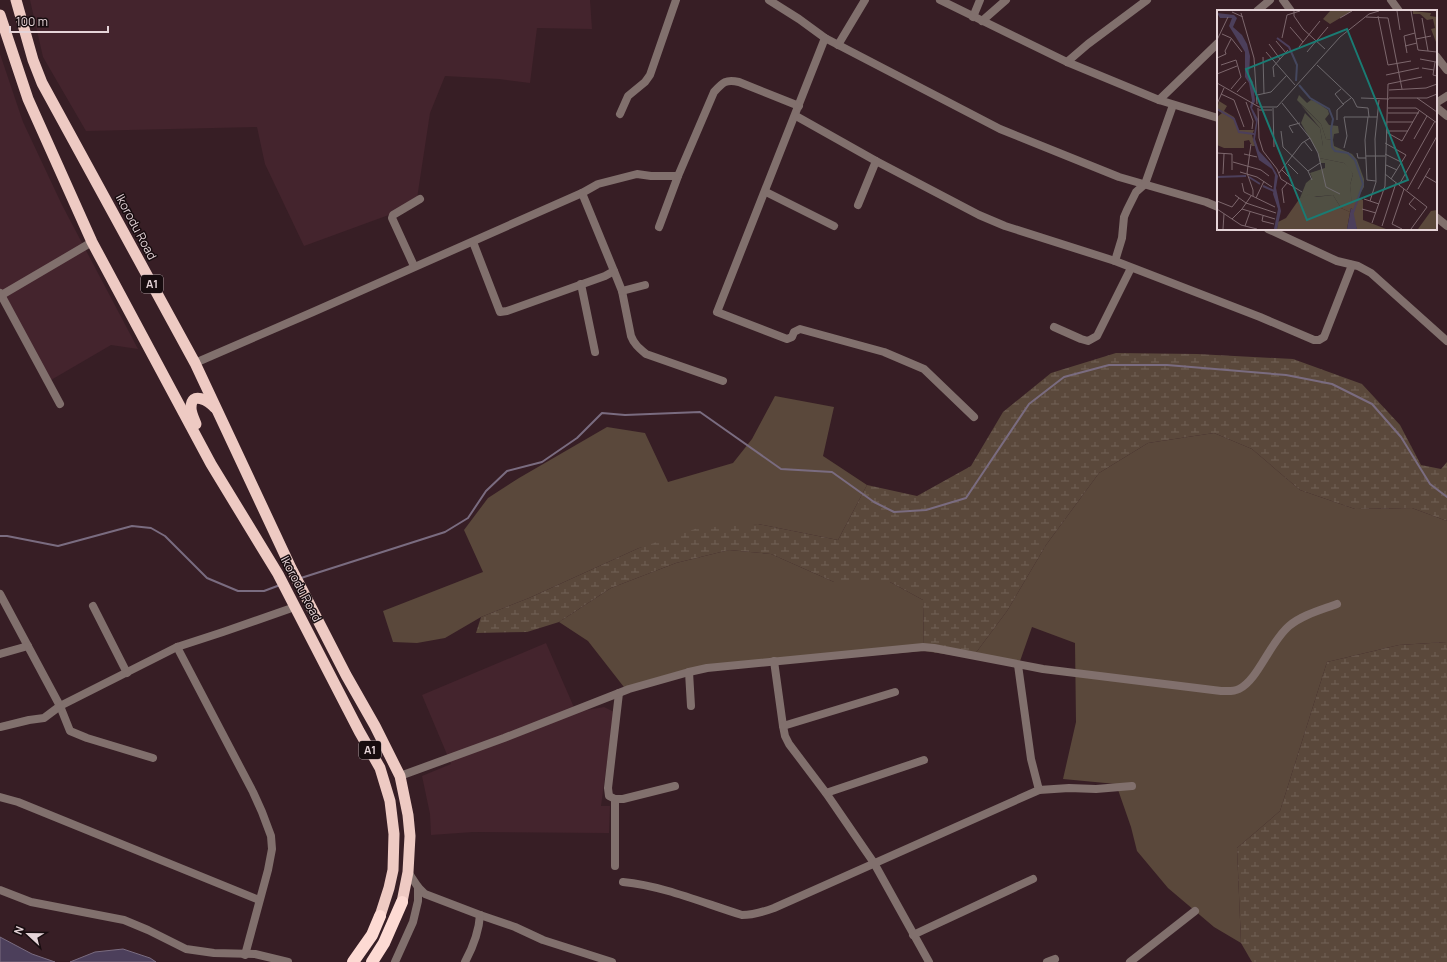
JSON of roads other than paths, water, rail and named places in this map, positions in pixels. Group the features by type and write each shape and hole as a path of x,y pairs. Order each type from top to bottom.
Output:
{"highway":[{"name":"Ikorodu Road","path":"16,0 33,60 42,83 195,363 252,485 306,591 346,675 375,726 400,776 407,809 410,836 408,872 402,902 384,943 372,962"},
{"name":"Ikorodu Road","path":"0,15 28,99 92,242 212,464 380,768 390,800 393,820 393,870 380,916 372,935 353,962"},
{"path":"212,464 191,410 192,403 198,398 202,399 209,402 217,410"}],"street":[{"path":"620,114 628,96 645,82 650,75 676,0"},
{"path":"769,0 825,38 1000,129 1119,177 1206,202 1217,207"},
{"path":"838,45 865,0"},
{"path":"940,0 1067,62 1159,100 1217,118"},
{"path":"973,17 980,0"},
{"path":"982,21 1006,0"},
{"path":"1067,62 1088,44 1147,0"},
{"path":"1258,10 1270,0"},
{"path":"1283,0 1290,10"},
{"path":"1390,0 1398,10"},
{"path":"825,38 800,106 717,312 787,339 792,337 794,332 800,330 890,355 924,369 974,417"},
{"path":"1159,100 1217,44"},
{"path":"1437,57 1447,70"},
{"path":"659,227 678,176 714,92 723,82 729,80 739,82 800,106"},
{"path":"1437,102 1447,96"},
{"path":"1115,261 1122,238 1124,217 1136,192 1145,184 1173,104"},
{"path":"1437,108 1447,116"},
{"path":"796,116 876,161 979,215 1005,226 1115,261 1260,317 1314,340 1319,340 1324,337 1352,265"},
{"path":"858,205 876,161"},
{"path":"195,363 330,305 414,266 473,242 582,193 598,184 637,174 652,176 678,176"},
{"path":"766,192 834,226"},
{"path":"582,193 622,291 631,336 634,342 646,354 723,381"},
{"path":"414,266 392,218 393,215 420,199"},
{"path":"1437,218 1447,226"},
{"path":"1270,230 1337,261 1358,266 1371,273 1447,341"},
{"path":"60,404 0,295 92,242"},
{"path":"473,242 500,312 507,311 605,276 614,271"},
{"path":"1054,327 1088,341 1097,336 1131,268"},
{"path":"581,284 595,352"},
{"path":"622,291 645,285"},
{"path":"0,594 60,706 70,731 153,758"},
{"path":"0,727 44,718 60,706 177,647 224,632 288,602"},
{"path":"400,776 629,689 707,668 774,661 923,646 1018,665 1058,671 1232,692 1247,684 1273,644 1288,627 1304,617 1337,604"},
{"path":"94,606 128,673"},
{"path":"0,654 28,646"},
{"path":"177,647 253,792 271,836 272,849 268,870 245,955"},
{"path":"774,661 783,726 785,736 789,744 826,793 874,863 929,962"},
{"path":"1018,665 1031,759 1039,790"},
{"path":"689,672 691,706"},
{"path":"783,726 895,692"},
{"path":"619,693 608,788 609,796 615,799 623,799 675,786"},
{"path":"826,793 924,760"},
{"path":"623,882 676,893 736,913 749,915 774,908 1039,790 1069,788 1096,789 1132,786"},
{"path":"0,797 18,802 259,900"},
{"path":"615,799 615,866"},
{"path":"408,872 418,887 426,894 515,927 543,940 612,962"},
{"path":"913,935 1033,879"},
{"path":"395,962 413,922 418,901 418,887"},
{"path":"0,890 31,902 124,920 186,949 214,953 245,955 255,954 288,962"},
{"path":"1130,962 1195,911"},
{"path":"465,962 473,947 479,926 480,915"}],"waterway":[{"path":"301,578 445,532 468,518 486,491 507,471 542,462 577,438 602,413 625,415 700,412 781,469 832,472 874,502 894,512 926,510 966,498 1029,404 1064,377 1109,365 1167,365 1286,375 1332,384 1372,404 1401,437 1430,484 1447,497"},
{"path":"0,536 58,546 132,526 151,528 165,536 207,578 238,591 264,591 280,585"}]}
